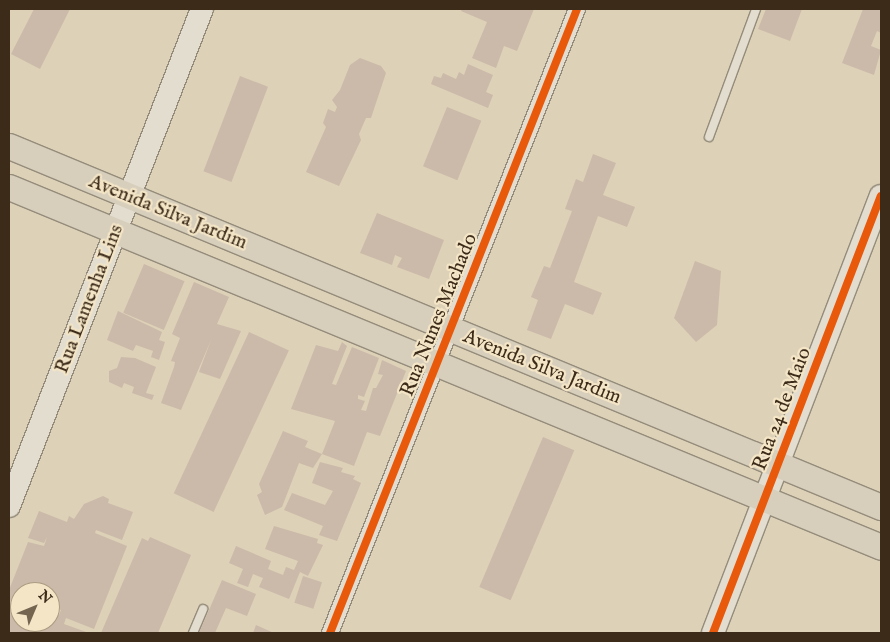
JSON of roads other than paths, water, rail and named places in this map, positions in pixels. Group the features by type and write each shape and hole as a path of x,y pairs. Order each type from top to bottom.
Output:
{"main road":[{"name":"Rua Lamenha Lins","path":"9,506 202,9"},
{"name":"Avenida Silva Jardim","path":"9,146 881,507"},
{"name":"Avenida Silva Jardim","path":"9,187 881,547"},
{"name":"Rua 24 de Maio","path":"713,633 881,196"},
{"path":"274,296 303,268"},
{"path":"341,283 351,328"},
{"path":"650,411 679,464"},
{"path":"848,533 881,526"}],"street":[{"name":"Rua Nunes Machado","path":"330,633 577,9"}],"lane":[{"path":"709,137 756,9"},
{"path":"193,633 203,608"}]}
